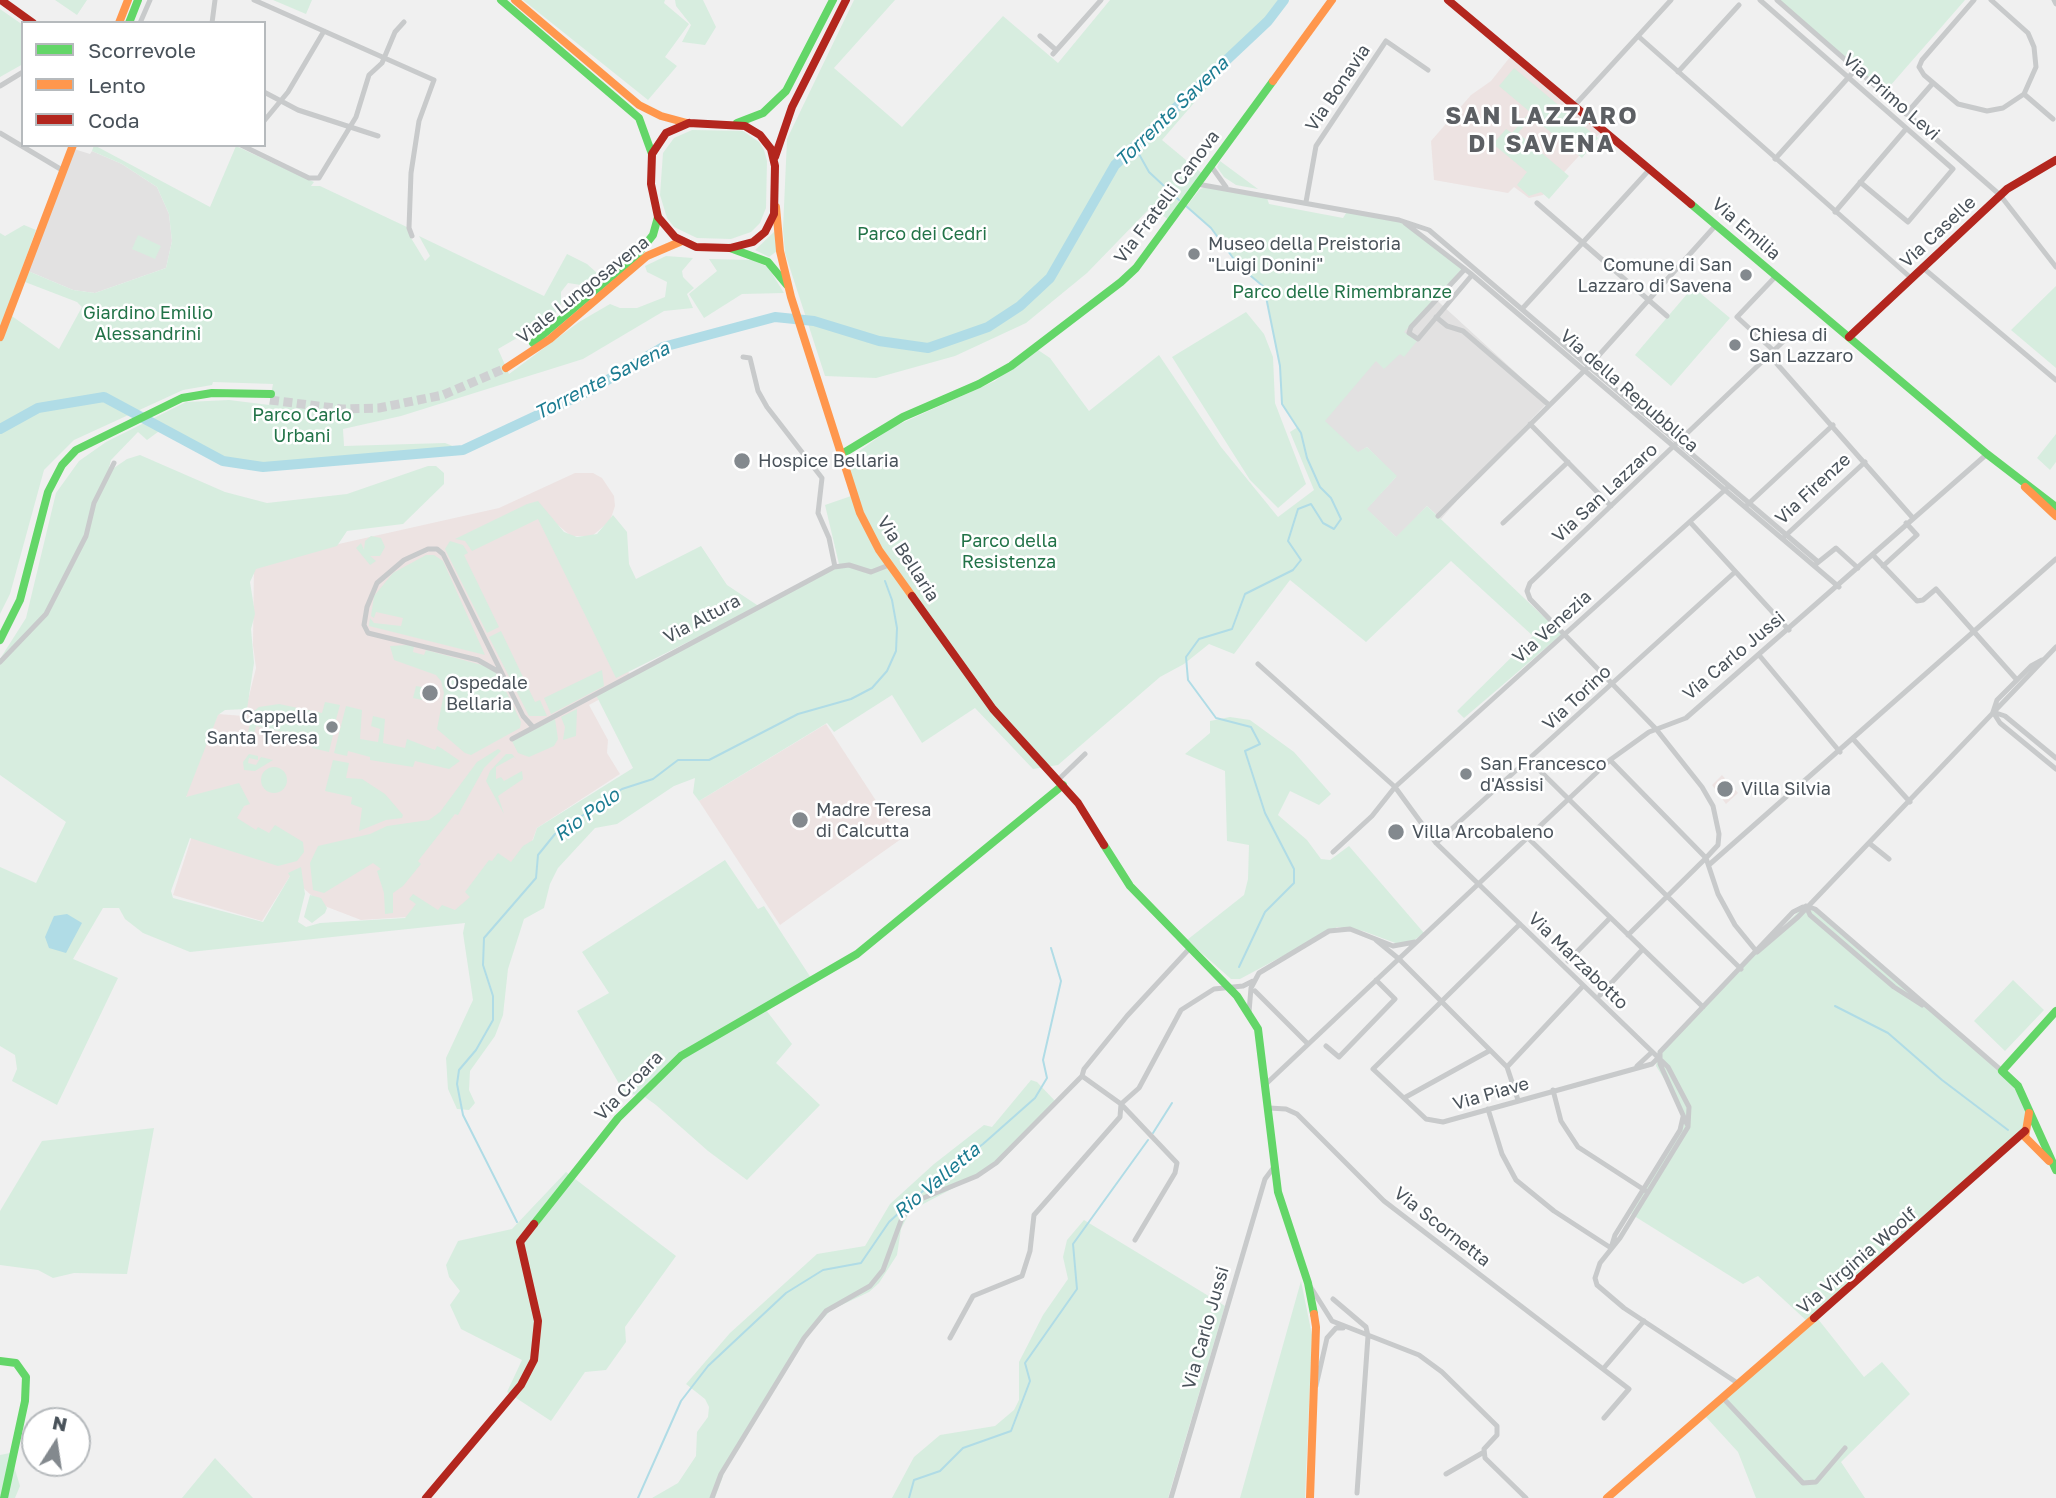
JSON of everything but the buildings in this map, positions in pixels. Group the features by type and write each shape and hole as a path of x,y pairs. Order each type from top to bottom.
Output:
{"street":[{"path":"1,0 30,21"},
{"path":"120,21 128,0"},
{"path":"130,21 138,0"},
{"path":"141,21 150,0"},
{"path":"212,21 215,0"},
{"path":"254,0 434,80 419,121 411,173 409,228 412,236"},
{"path":"501,0 639,105 661,116 689,123 734,124 760,135 775,159"},
{"path":"514,0 639,118 652,154 651,184 658,217 667,229 682,241 704,248 730,248 749,244 765,232 774,214 776,200"},
{"path":"734,124 763,113 776,104 786,91 833,0"},
{"path":"788,288 780,251 775,159 792,107 846,0"},
{"path":"1040,36 1055,52 1101,0"},
{"name":"Via Fratelli Canova","path":"842,454 903,417 979,384 1011,366 1121,282 1136,268 1332,0"},
{"name":"Via Emilia","path":"1448,0 1651,168 1987,454 2056,507"},
{"path":"1574,106 1671,0"},
{"name":"Via Primo Levi","path":"1760,0 1953,169 1908,222 1860,182"},
{"path":"1777,0 2000,195 2056,267"},
{"path":"1974,0 1920,62 1921,72 1933,83 1958,104 1976,111 2003,108 2024,94 2036,67 2034,47 2022,27 1991,0"},
{"path":"2000,7 2006,0"},
{"path":"2053,0 2056,5"},
{"path":"1678,72 1739,5"},
{"path":"248,147 315,180 327,170 350,127 369,75 384,58 395,33 404,22"},
{"path":"266,119 282,99 324,31"},
{"path":"1638,36 1911,278"},
{"name":"Via Bonavia","path":"1306,202 1316,145 1386,41 1428,70"},
{"path":"1775,159 1856,69"},
{"path":"0,86 21,73"},
{"path":"1906,114 1933,83"},
{"path":"266,93 282,99 298,110 378,136"},
{"path":"2024,94 2053,119"},
{"path":"652,154 666,133 689,123"},
{"path":"1835,212 1906,129"},
{"path":"0,133 21,146"},
{"path":"23,147 62,170"},
{"path":"0,337 72,147"},
{"name":"Via Caselle","path":"1849,337 2000,195 2056,160"},
{"path":"1211,166 1226,187"},
{"path":"1518,314 1651,168"},
{"name":"Via della Repubblica","path":"1204,175 1219,186"},
{"name":"Via della Repubblica","path":"1197,184 1226,187 1399,220 1427,233 1518,314 1679,443 1726,489"},
{"path":"1537,203 1667,316"},
{"name":"Viale Lungosavena","path":"658,217 653,235 637,256 546,334 504,365 550,339 648,256 682,241"},
{"path":"1438,516 1587,368 1717,224"},
{"name":"Via della Repubblica","path":"1427,233 1470,271 1523,308 1673,448 1747,505 1839,587"},
{"path":"730,248 768,261 788,288"},
{"path":"1922,267 2056,380"},
{"path":"1470,271 1418,339 1409,333 1470,271"},
{"path":"1776,276 1737,317 1772,353 1912,517"},
{"name":"Via Bellaria","path":"788,288 860,513 889,565 993,709 1061,782 1085,813 1130,886 1249,1012 1262,1042 1267,1083"},
{"path":"1436,317 1447,326 1463,331 1549,405"},
{"name":"Via San Lazzaro","path":"1564,635 1530,598 1527,591 1530,583 1789,336"},
{"path":"743,357 750,358 758,391 767,407 822,478 817,509 829,538 835,567 849,565 872,572 889,565"},
{"path":"0,640 20,600 54,478 76,450 97,437 171,402 212,393 271,397"},
{"path":"1530,424 1611,506"},
{"path":"1747,505 1833,425"},
{"name":"Via Carlo Jussi","path":"1267,1083 1610,760 1656,729 1686,718 1839,587 1912,517 1987,454"},
{"path":"1503,523 1568,462"},
{"name":"Via Firenze","path":"1784,537 1865,462"},
{"path":"0,662 46,614 86,536 93,503 114,463"},
{"name":"Via Emilia","path":"2022,482 2030,494 2056,516"},
{"name":"Via Venezia","path":"1334,852 1373,816 1395,787 1726,489"},
{"path":"1690,522 1789,630"},
{"path":"1883,566 1917,535 1906,523"},
{"name":"Via della Repubblica","path":"1784,537 1817,561"},
{"path":"1817,569 1817,561 1836,548 1858,568"},
{"path":"501,673 478,660 368,633 364,625 367,607 377,583 404,560 437,549 449,563 501,673 523,716 532,726"},
{"path":"1873,555 1917,601 1937,589 2017,680"},
{"path":"1710,864 1854,740 2056,559"},
{"name":"Via Altura","path":"512,738 835,567"},
{"name":"Via Torino","path":"1436,843 1735,572"},
{"path":"1564,635 1656,729 1713,806 1718,845"},
{"path":"1658,1058 1668,1042 1757,952 1798,917 1806,905 1910,802 2056,647"},
{"path":"478,660 489,657 491,652"},
{"path":"1759,655 1840,752"},
{"path":"1993,712 1997,700 2031,666 2044,659"},
{"path":"1258,664 1395,787"},
{"path":"1993,712 2005,716 2056,758"},
{"path":"1993,712 2000,723 2056,769"},
{"path":"1854,740 1910,802"},
{"path":"1061,782 1085,754"},
{"path":"1530,760 1741,969"},
{"path":"1610,760 1706,858 1725,908 1757,952"},
{"name":"Via Croara","path":"426,1498 521,1385 534,1360 538,1321 520,1242 618,1118 681,1056 857,954 1061,782"},
{"name":"Via Marzabotto","path":"1395,787 1436,843 1658,1058"},
{"path":"1528,838 1703,1007"},
{"path":"1628,935 1718,845 1738,842"},
{"path":"1869,843 1889,859"},
{"path":"1806,905 1810,915 1908,999 1926,1007 2018,1087 2052,1155 2056,1170"},
{"path":"1568,961 1610,918"},
{"path":"1441,1003 1520,924"},
{"path":"950,1338 973,1296 1021,1276 1030,1251 1034,1214 1120,1117 1121,1104 1139,1088 1181,1010 1214,989 1243,986 1254,980 1266,967 1335,929 1350,929 1392,946 1418,942"},
{"path":"1376,940 1399,959 1507,1068 1518,1100"},
{"path":"712,1498 722,1474 804,1338 826,1311 870,1286 883,1270 902,1218 916,1201 977,1176 996,1163 1082,1076 1084,1069 1127,1016 1190,948"},
{"path":"1600,995 1643,950"},
{"path":"1249,1012 1248,1003 1254,980"},
{"path":"1326,1046 1339,1057 1395,999 1376,980"},
{"path":"1507,1068 1583,986"},
{"path":"1255,991 1308,1044"},
{"name":"Via Piave","path":"1441,1003 1373,1069 1426,1119 1435,1122 1652,1064 1658,1058"},
{"path":"2002,1071 2056,1011"},
{"path":"1404,1098 1489,1051"},
{"name":"Via Piave","path":"1634,1068 1652,1052"},
{"path":"1658,1058 1688,1127"},
{"path":"1645,1190 1688,1127 1689,1107 1668,1067 1658,1058"},
{"path":"1082,1076 1121,1104 1177,1163 1175,1172 1135,1240"},
{"path":"1267,1083 1274,1167 1282,1209 1308,1283 1316,1327 1310,1498"},
{"path":"1553,1090 1561,1121 1577,1147 1645,1190"},
{"name":"Via Scornetta","path":"1269,1108 1286,1109 1297,1114 1384,1201 1629,1389 1604,1418"},
{"path":"1488,1109 1502,1154 1517,1180 1555,1211 1611,1248"},
{"path":"2030,1110 2028,1135 2056,1170"},
{"path":"1683,1111 1680,1130 1620,1238 1597,1269 1597,1285 1644,1321 1739,1384"},
{"path":"2028,1135 2039,1131"},
{"name":"Via Virginia Woolf","path":"1606,1498 2011,1146 2039,1131"},
{"name":"Via Carlo Jussi","path":"1171,1498 1265,1179 1274,1167"},
{"path":"1308,1283 1328,1317 1347,1328 1428,1359 1489,1418 1498,1433 1484,1452 1446,1474"},
{"path":"1333,1299 1366,1327 1368,1336 1357,1493"},
{"path":"1603,1369 1644,1321"},
{"path":"1315,1389 1329,1334 1336,1328 1347,1328"},
{"path":"0,1360 16,1363 26,1377 25,1401 4,1498"},
{"path":"1723,1398 1803,1483 1816,1482 1844,1448"},
{"path":"1484,1452 1485,1458 1526,1498"}],"shaded area":[{"path":"1510,57 1601,132 1543,195 1529,198 1514,187 1508,193 1434,180 1431,141 1471,95 1491,81"},
{"path":"74,149 90,154 92,151 122,164 157,187 169,214 172,241 166,268 95,293 73,290 28,271"},
{"path":"1430,294 1548,402 1492,460 1441,519 1427,506 1397,538 1366,509 1396,477 1367,447 1358,453 1316,417"},
{"name":"Ospedale Bellaria","path":"575,473 593,473 602,478 614,496 615,506 610,521 592,536 571,536 553,521 633,681 589,705 608,740 607,753 620,774 537,828 530,847 469,913 361,920 322,905 290,876 262,921 173,895 191,839 186,794 218,714 244,716 256,668 253,645 254,563 499,508"},
{"name":"Madre Teresa di Calcutta","path":"826,724 901,839 780,925 699,801"},
{"name":"Villa Silvia","path":"1722,775 1738,793 1726,804 1712,785"}],"green space":[{"path":"55,0 87,0 77,15"},
{"path":"273,0 312,0 306,14"},
{"path":"523,0 665,0 664,3 689,24 665,57 677,66 648,100"},
{"path":"675,0 703,0 716,27 705,45 682,42 691,25 676,6"},
{"name":"Parco dei Cedri","path":"854,0 895,0 834,68 902,127 1003,16 1058,63 1110,0 1285,0 1233,53 1250,38 1162,140 1204,175 1168,219 1150,208 1087,273 1026,323 955,356 876,378 825,376 785,253 783,229 787,139"},
{"path":"1776,0 1965,0 1883,94"},
{"path":"0,9 21,24 21,65 0,77"},
{"path":"1514,68 1598,138 1582,158 1532,117 1518,133 1569,176 1549,199 1541,192 1529,196 1517,185 1527,172 1493,144 1506,129 1512,133 1530,112 1499,86"},
{"path":"692,130 743,131 759,142 764,150 767,161 766,208 760,223 751,232 731,239 697,238 674,227 667,218 660,195 663,153 674,138"},
{"path":"93,147 98,147 210,207 236,147 238,147 314,182 311,186 320,186 409,228 411,238 425,261 430,256 419,236 544,296 567,254 587,264 597,273 581,285 568,283 561,292 561,304 553,317 498,349 509,374 579,322 610,304 620,308 637,308 665,297 667,282 647,272 645,266 666,256 693,258 682,271 683,277 694,288 687,294 693,308 664,311 583,359 401,416 343,429 344,446 445,443 463,450 263,467 223,461 162,429 147,440 138,432 111,460 108,472 127,459 140,455 225,492 267,503 347,494 428,466 436,466 444,473 444,484 403,524 347,531 337,546 256,569 250,582 255,614 251,629 254,663 247,709 225,710 218,715 186,797 239,783 250,804 244,806 237,818 256,830 258,827 269,833 275,825 303,842 304,852 297,861 278,866 190,838 171,891 173,898 263,922 290,876 288,873 301,867 305,894 298,922 306,927 320,923 405,918 416,904 409,899 413,894 438,910 442,905 455,910 470,897 465,892 489,860 492,861 498,853 511,862 523,846 533,840 537,828 633,768 596,695 744,614 616,678 538,519 472,551 465,541 455,539 527,504 538,501 564,532 577,537 597,534 613,515 627,532 629,564 636,579 701,546 727,585 760,607 839,564 825,505 854,495 850,470 858,452 891,428 995,381 1035,348 1050,358 1089,411 1159,355 1221,447 1278,517 1314,490 1290,432 1298,427 1282,404 1280,366 1264,287 1239,266 1211,228 1186,207 1200,189 1211,185 1266,195 1269,204 1343,218 1348,210 1399,220 1463,268 1404,332 1417,341 1404,357 1400,354 1384,369 1376,361 1325,421 1358,452 1367,447 1397,476 1367,509 1396,537 1427,506 1562,634 1464,718 1457,711 1533,636 1451,561 1366,642 1290,580 1234,654 1209,644 1184,664 1160,677 1058,765 1033,769 975,708 922,743 892,695 834,732 827,723 699,801 693,793 695,778 674,786 617,824 595,828 558,868 550,884 544,908 524,919 508,969 503,1015 495,1036 470,1071 469,1090 475,1103 469,1110 457,1109 448,1089 446,1058 473,1000 463,933 465,923 190,952 143,933 125,919 119,908 103,908 73,959 118,978 57,1105 12,1081 17,1069 15,1055 0,1046 0,867 36,883 66,822 0,775 0,659 26,618 56,493 79,461 106,442 186,402 229,400 269,405 273,384 213,382 212,385 183,390 74,440 44,470 10,594 0,614 0,233 5,236 24,225 36,230 6,312 59,349 82,307 77,302 25,282 28,271 73,290 95,293 166,268 172,241 169,214 157,187 122,164 92,151"},
{"path":"1220,161 1258,189 1236,185 1224,177 1217,167"},
{"path":"775,231 777,251 769,257 755,250"},
{"path":"138,235 161,246 155,259 132,249"},
{"path":"709,259 752,260 768,267 784,293 742,294 704,318 689,294 717,271"},
{"path":"2056,286 2056,368 2011,330"},
{"path":"1693,287 1730,318 1671,386 1635,355"},
{"path":"1246,312 1264,334 1273,357 1275,403 1306,484 1278,508 1250,480 1172,357"},
{"path":"2056,434 2056,462 2050,470 2037,458"},
{"path":"371,536 381,538 385,547 380,556 370,556 376,561 370,565 356,548 361,543 364,550 365,541"},
{"path":"450,541 463,545 468,553 464,555 499,627 487,633 445,549"},
{"path":"426,555 434,555 443,561 485,655 369,626 370,618 374,623 401,626 403,618 376,612 374,618 371,616 374,596 393,573"},
{"path":"501,631 535,702 540,700 547,716 529,716 489,637"},
{"path":"390,646 414,646 413,652 424,655 426,650 489,667 498,675 521,722 520,728 471,755 465,753 437,729 444,693 441,681 436,675 394,660"},
{"path":"602,670 604,686 551,714 544,698"},
{"path":"416,686 437,690 436,699 432,702 413,698"},
{"path":"325,702 340,705 335,723 328,722 326,725 327,729 334,731 329,752 312,748 314,739 256,726 254,734 248,732 253,712 259,707 279,704 322,713"},
{"path":"346,706 362,710 360,739 378,742 380,729 371,726 373,716 385,719 383,743 405,748 407,739 435,750 437,746 460,761 449,769 415,761 413,767 370,760 370,757 348,751 347,756 334,753"},
{"path":"577,709 576,736 563,740 565,727 561,717"},
{"path":"1230,717 1250,720 1294,752 1331,794 1319,805 1290,791 1278,815 1307,840 1321,859 1330,860 1349,846 1424,933 1409,944 1398,944 1363,931 1337,927 1240,979 1231,979 1187,940 1244,895 1248,879 1249,845 1227,841 1225,771 1185,754 1210,733 1210,721"},
{"path":"555,719 558,739 554,746 529,757 518,753 512,741"},
{"path":"498,749 501,751 484,768 458,815 455,814 418,861 421,864 403,886 393,893 393,913 385,914 384,893 377,871 381,869 373,863 324,893 313,890 310,863 318,846 370,834 387,826 429,820 440,812 477,762"},
{"path":"249,754 258,756 258,760 249,758 248,763 256,765 261,757 273,760 255,771 244,770 243,762"},
{"path":"506,754 512,754 517,760 514,757 496,767 496,779 501,777 504,781 522,771 523,779 498,796 504,814 486,781 490,771"},
{"path":"333,760 349,763 346,778 362,779 385,794 403,815 402,818 386,820 359,831 362,808 351,804 352,797 325,791"},
{"path":"274,767 283,771 287,780 283,789 274,793 265,789 261,780 265,771"},
{"path":"725,860 758,909 764,906 813,981 766,1010 792,1044 776,1063 820,1105 747,1180 642,1095 625,1094 577,1011 609,993 582,952"},
{"path":"310,895 321,898 327,908 325,913 312,923 304,917"},
{"path":"1810,908 2019,1087 2026,1113 2024,1126 2008,1145 1818,1319 1864,1377 1882,1362 1910,1394 1841,1462 1865,1498 1756,1498 1738,1452 1706,1417 1711,1407 1808,1322 1758,1276 1743,1284 1631,1214 1684,1124 1673,1093 1656,1066 1658,1051 1800,910"},
{"path":"2013,980 2044,1010 2005,1051 1974,1021"},
{"path":"1031,1080 1037,1082 1056,1102 999,1164 910,1211 901,1229 897,1255 879,1283 869,1292 831,1310 807,1336 730,1457 715,1498 652,1498 678,1483 696,1456 697,1432 708,1417 709,1407 705,1399 686,1384 730,1333 817,1254 865,1246 890,1204 934,1164 984,1125 992,1127"},
{"path":"154,1128 127,1274 74,1273 53,1278 38,1270 0,1265 0,1211 42,1141"},
{"path":"566,1172 676,1256 625,1327 626,1342 606,1370 585,1372 551,1421 507,1392 522,1360 461,1329 450,1305 460,1291 449,1277 446,1265 458,1241 512,1229"},
{"path":"1084,1220 1225,1306 1168,1498 892,1498 914,1457 940,1435 995,1426 1014,1410 1019,1400 1019,1362 1043,1315 1068,1279 1063,1257 1067,1240"},
{"path":"1301,1281 1312,1335 1305,1498 1240,1498"},
{"path":"10,1453 20,1486 15,1498 0,1498 0,1455"},
{"path":"215,1458 253,1498 182,1498"}],"water":[{"path":"67,914 82,923 66,953 49,948 45,937 54,916"}],"waterway":[{"name":"Torrente Savena","path":"0,429 38,408 104,397 223,461 263,467 463,450 589,391 663,347 775,317 814,321 879,341 928,348 988,327 1020,306 1050,278 1115,165 1268,21 1284,0"},
{"path":"1135,147 1149,172 1179,200"},
{"path":"1186,206 1211,228 1239,266 1264,287 1280,366 1282,404 1301,433 1307,458 1320,487 1331,498 1341,519 1334,529 1323,523 1311,504 1298,509 1288,541 1301,560 1293,570 1245,594 1232,629 1199,639 1186,657 1188,680 1216,718 1251,727 1260,744 1245,751 1265,813 1294,869 1294,883 1265,912 1239,967"},
{"name":"Rio Polo","path":"517,1222 463,1115 457,1084 459,1070 476,1050 493,1020 493,996 483,965 484,938 536,878 538,855 555,834 622,789 653,779 678,760 709,760 798,714 851,699 872,688 887,671 896,651 897,628 885,581"},
{"name":"Rio Valletta","path":"638,1498 681,1401 708,1366 786,1293 823,1270 861,1263 889,1222 936,1179 983,1144 1035,1098 1047,1078 1043,1060 1061,981 1051,948"},
{"path":"1835,1006 1888,1033 1942,1080 2008,1130"},
{"path":"1153,1133 1172,1103"},
{"path":"909,1498 914,1480 940,1471 963,1448 1011,1431 1030,1381 1025,1363 1077,1289 1073,1244 1148,1140"}],"tunnel":[{"path":"270,400 342,409 379,408 443,395 506,368"}],"traffic: fast":[{"path":"130,21 138,0"},
{"path":"501,0 639,118 652,154"},
{"path":"737,123 763,113 786,91 833,0"},
{"path":"842,454 903,417 979,384 1011,366 1121,282 1136,268 1273,81"},
{"path":"1691,204 1987,454 2056,507"},
{"path":"533,343 637,255 653,235 658,217"},
{"path":"730,248 768,262 787,285"},
{"path":"0,640 20,600 48,492 62,465 76,450 182,398 212,393 271,394"},
{"path":"534,1224 618,1118 681,1056 857,954 1063,785"},
{"path":"1104,845 1130,886 1237,996 1258,1029 1278,1192 1308,1283 1314,1314"},
{"path":"2056,1011 2002,1071 2018,1086 2056,1170"},
{"path":"0,1361 16,1363 26,1377 25,1401 4,1498"}],"traffic: slow":[{"path":"120,21 128,0"},
{"path":"515,0 639,105 661,116 687,123"},
{"path":"1273,81 1332,0"},
{"path":"0,337 72,147"},
{"path":"776,207 780,251 791,297 860,513 879,550 912,596"},
{"path":"506,368 550,339 647,256 682,241"},
{"path":"2025,487 2056,516"},
{"path":"2029,1113 2025,1137 2049,1161"},
{"path":"1310,1498 1316,1327 1314,1314"},
{"path":"1607,1498 1814,1318"}],"traffic: jam":[{"path":"1,0 30,21"},
{"path":"775,157 792,107 846,0"},
{"path":"1448,0 1691,204"},
{"path":"689,123 745,126 760,135 771,149 775,166 774,214 765,232 753,242 730,248 696,247 675,237 658,217 651,184 652,154 666,133 689,123"},
{"path":"1849,337 2007,189 2056,160"},
{"path":"912,596 993,709 1078,803 1104,845"},
{"path":"1814,1318 2025,1131"},
{"path":"426,1498 521,1385 534,1360 538,1321 520,1242 534,1224"}],"place":[{"name":"Museo della Preistoria \"Luigi Donini\"","path":"1194,254"},
{"name":"Comune di San Lazzaro di Savena","path":"1746,275"},
{"name":"Chiesa di San Lazzaro","path":"1735,345"},
{"name":"Hospice Bellaria","path":"742,461"},
{"name":"Ospedale Bellaria","path":"430,693"},
{"name":"Cappella Santa Teresa","path":"332,727"},
{"name":"San Francesco d'Assisi","path":"1466,774"},
{"name":"Villa Silvia","path":"1725,789"},
{"name":"Madre Teresa di Calcutta","path":"800,820"},
{"name":"Villa Arcobaleno","path":"1396,832"}],"district":[{"name":"SAN LAZZARO DI SAVENA","path":"1542,130"}],"park label":[{"name":"Parco delle Rimembranze","path":"1342,292"},
{"name":"Giardino Emilio Alessandrini","path":"148,323"},
{"name":"Parco Carlo Urbani","path":"302,425"},
{"name":"Parco della Resistenza","path":"1009,551"}]}
